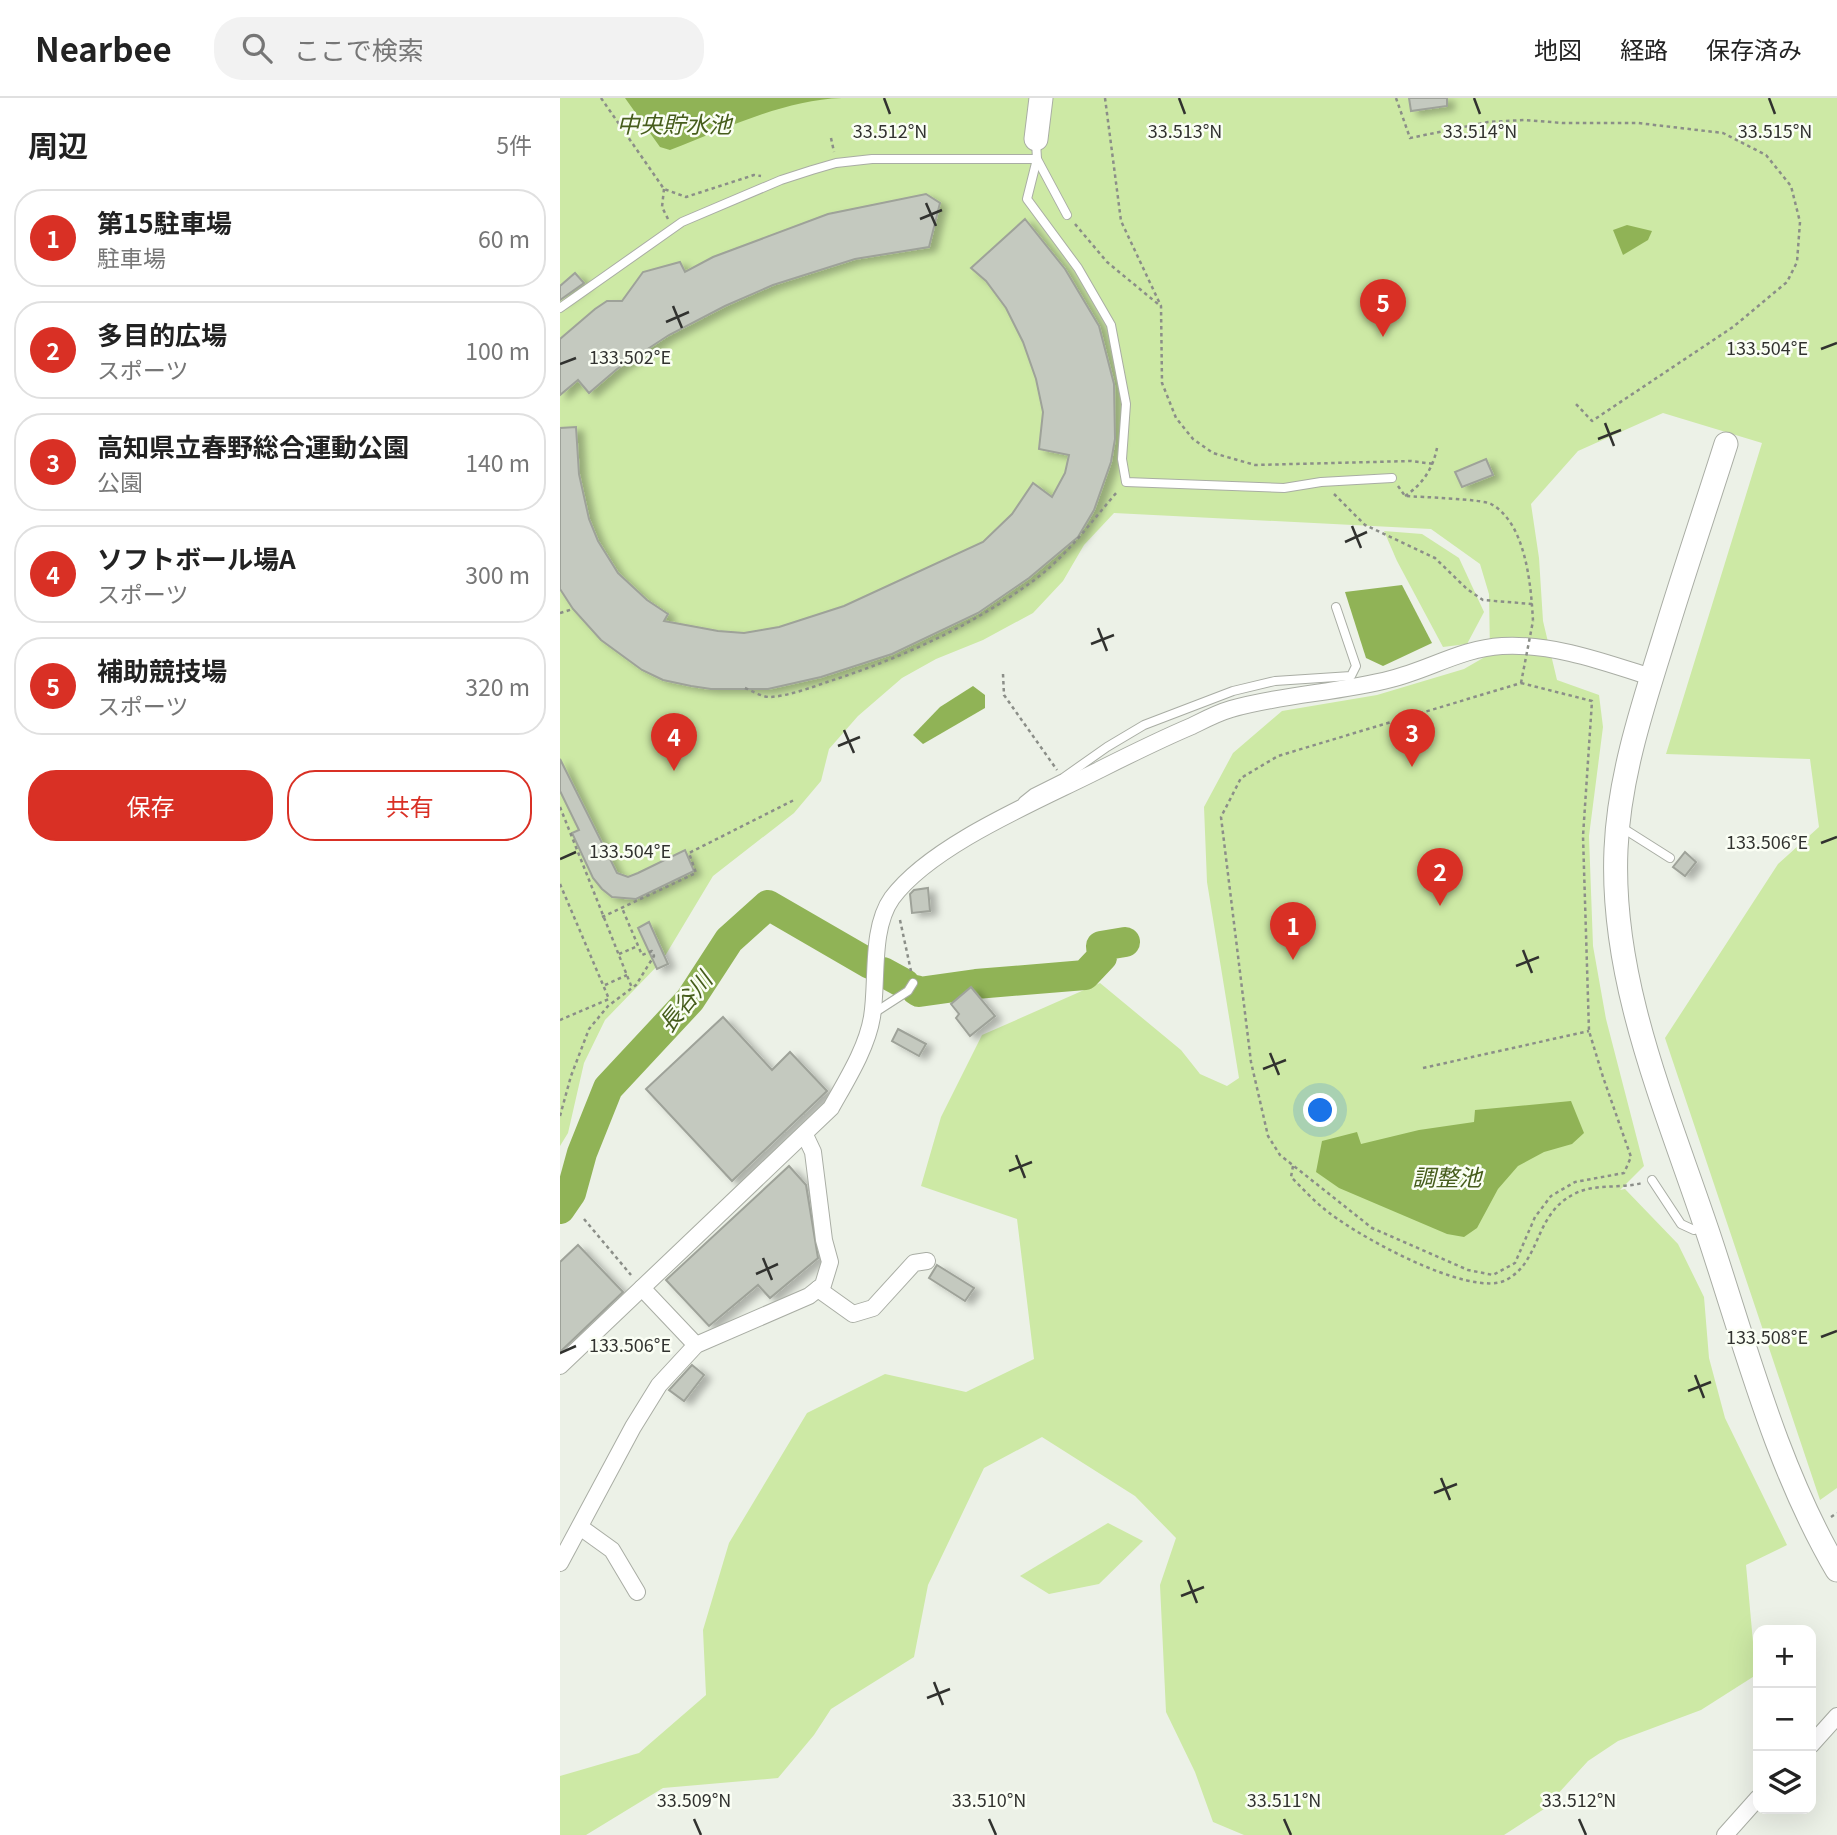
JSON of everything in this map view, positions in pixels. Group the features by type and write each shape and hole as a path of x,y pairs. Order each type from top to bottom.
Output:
{"street":[{"path":"1036,149 1041,98"},
{"path":"1726,444 1651,677 1628,763 1616,847 1616,899 1624,958 1644,1043 1743,1347 1815,1530 1837,1570"},
{"path":"560,1366 831,1108 848,1079 872,1014 880,927 894,896 919,869 1005,817 1146,746 1227,710 1269,699 1358,688 1471,652 1502,646 1544,648 1651,677"},
{"path":"560,1563 633,1427 659,1385 696,1345 809,1296 823,1285 830,1262 824,1240 813,1152 805,1135"},
{"path":"818,1289 853,1314 873,1308 914,1263 927,1261"},
{"path":"642,1287 696,1345"},
{"path":"580,1527 612,1550 637,1591"},
{"path":"1816,1739 1837,1716"},
{"path":"1725,1835 1753,1804"}],"lane":[{"path":"560,308 682,222 781,180 836,163 1036,149"},
{"path":"1036,149 1067,215"},
{"path":"1036,149 1027,199 1078,268 1111,325 1126,404 1122,459 1126,482 1284,488 1321,482 1392,478"},
{"path":"1005,817 1033,793 1063,778 1144,725 1233,691 1275,681 1351,676 1356,666 1336,607"},
{"path":"1619,825 1670,859"},
{"path":"872,1014 908,991 913,983"},
{"path":"1652,1181 1681,1224 1694,1230 1705,1225"}],"path":[{"path":"601,98 664,189 686,197 754,174 781,180"},
{"path":"1105,98 1121,221 1161,306 1162,383 1176,418 1193,439 1213,453 1255,465 1411,461 1434,464"},
{"path":"1396,98 1410,138 1488,122 1524,120 1637,123 1723,133 1766,155 1791,186 1800,222 1797,262 1787,282 1734,327 1592,421 1575,403"},
{"path":"662,207 664,189"},
{"path":"1067,215 1107,262 1161,306"},
{"path":"1405,496 1417,488 1434,464 1437,448"},
{"path":"1392,478 1405,496 1490,503 1514,525 1530,579 1533,621 1521,682"},
{"path":"745,688 769,697 812,687 903,654 988,613 1064,555 1126,482"},
{"path":"1321,482 1365,525 1435,558 1467,589 1483,600 1532,604"},
{"path":"560,613 573,609"},
{"path":"1003,674 1004,695 1012,709 1063,778"},
{"path":"1521,682 1592,701 1583,836 1590,1031 1603,1077 1632,1157 1624,1173 1575,1182 1551,1196 1535,1217 1515,1263 1493,1275 1468,1270 1372,1228 1280,1155 1268,1136 1251,1062 1221,817 1241,778 1279,756 1521,682"},
{"path":"602,917 696,873 689,853 796,799"},
{"path":"560,807 632,988"},
{"path":"560,884 609,999 560,1020"},
{"path":"894,896 913,983"},
{"path":"560,1116 571,1076 589,1029 608,1006 632,988 654,956 652,951 642,955 622,908"},
{"path":"618,954 638,946"},
{"path":"603,986 627,975"},
{"path":"1423,1068 1590,1031"},
{"path":"1293,1166 1291,1177 1322,1208 1365,1237 1453,1277 1493,1285 1522,1269 1546,1219 1564,1200 1593,1188 1652,1181"},
{"path":"584,1219 642,1287"}],"shaded area":[{"path":"560,98 1837,98 1837,1488 1820,1500 1665,1038 1778,864 1819,827 1810,759 1666,754 1762,443 1663,413 1578,451 1531,504 1539,558 1543,621 1557,680 1599,695 1603,727 1589,836 1593,946 1606,1019 1644,1166 1620,1190 1625,1189 1678,1244 1704,1297 1709,1358 1725,1418 1787,1545 1746,1565 1753,1642 1753,1677 1701,1710 1618,1741 1588,1761 1544,1809 1504,1835 1244,1835 1213,1822 1195,1772 1166,1712 1160,1585 1176,1538 1135,1496 1042,1437 984,1468 928,1585 914,1657 831,1709 814,1735 778,1778 663,1788 586,1835 560,1835 560,1776 639,1753 706,1695 703,1630 729,1543 807,1413 885,1374 966,1392 1034,1359 1017,1219 921,1186 941,1117 982,1035 1100,983 1181,1050 1200,1074 1227,1086 1239,1078 1207,882 1204,807 1233,753 1282,711 1377,695 1464,669 1490,654 1489,594 1480,564 1431,529 1114,513 1084,545 1063,581 1033,613 902,678 858,716 829,749 821,781 794,813 713,876 662,961 605,1020 584,1063 568,1133 560,1146"},
{"path":"1384,531 1422,534 1459,558 1484,612 1467,644 1443,647"},
{"path":"1108,1523 1143,1541 1099,1584 1049,1594 1020,1576"}],"water":[{"name":"中央貯水池","path":"625,98 842,98 776,110 670,150 660,147"},
{"path":"1627,225 1652,231 1648,240 1623,255 1613,230"},
{"path":"1402,585 1432,643 1383,666 1366,658 1345,592"},
{"path":"973,686 985,695 985,708 923,744 913,735 940,707"},
{"name":"調整池","path":"1571,1101 1584,1133 1572,1144 1544,1152 1518,1166 1498,1189 1477,1228 1464,1237 1447,1234 1339,1188 1316,1172 1322,1141 1357,1132 1361,1144 1419,1130 1474,1122 1475,1110"}],"building":[{"path":"1409,98 1447,98 1447,106 1411,111"},
{"path":"926,194 940,203 929,247 855,259 773,285 669,335 617,369 589,393 578,380 560,395 560,339 607,301 622,301 643,272 680,262 685,272 713,257 828,214"},
{"path":"1025,219 1065,269 1099,326 1114,384 1115,439 1111,462 1094,510 1078,537 1029,578 978,613 892,654 821,677 768,689 711,689 663,680 642,670 601,640 573,609 560,589 560,428 576,427 579,474 589,519 598,541 618,573 647,600 668,614 664,621 718,631 744,633 779,627 844,606 983,542 1012,514 1033,483 1052,497 1065,473 1069,455 1039,449 1043,412 1036,379 1023,342 1006,308 986,281 971,268"},
{"path":"575,273 584,283 560,300 560,286"},
{"path":"1486,459 1493,475 1462,487 1455,472"},
{"path":"560,759 617,873 628,877 685,850 694,871 636,899 612,897 602,889 593,878 572,833 579,830 560,791"},
{"path":"1685,852 1696,862 1685,876 1673,867"},
{"path":"928,888 930,911 912,913 910,894 914,890"},
{"path":"649,922 668,964 657,969 638,928"},
{"path":"971,987 995,1016 970,1036 956,1018 959,1014 951,1004"},
{"path":"723,1017 772,1070 790,1052 827,1091 732,1181 646,1089"},
{"path":"898,1029 926,1044 919,1056 892,1041"},
{"path":"789,1166 806,1185 818,1258 770,1298 758,1285 709,1326 666,1280"},
{"path":"578,1245 623,1292 560,1352 560,1262"},
{"path":"937,1265 974,1288 965,1301 929,1278"},
{"path":"692,1365 704,1375 684,1401 669,1390"}],"waterway":[{"name":"長谷川","path":"560,1209 571,1193 582,1153 608,1088 690,1000 729,940 768,905 870,964"},
{"name":"長谷川","path":"916,990 919,992 976,984 1085,975 1102,957 1101,946 1125,942"},
{"name":"長谷川","path":"883,972 905,984"}],"place":[{"name":"補助競技場","path":"1383,337"},
{"name":"高知県立春野総合運動公園","path":"1412,767"},
{"name":"ソフトボール場A","path":"674,771"},
{"name":"多目的広場","path":"1440,906"},
{"name":"第15駐車場","path":"1293,960"}]}
